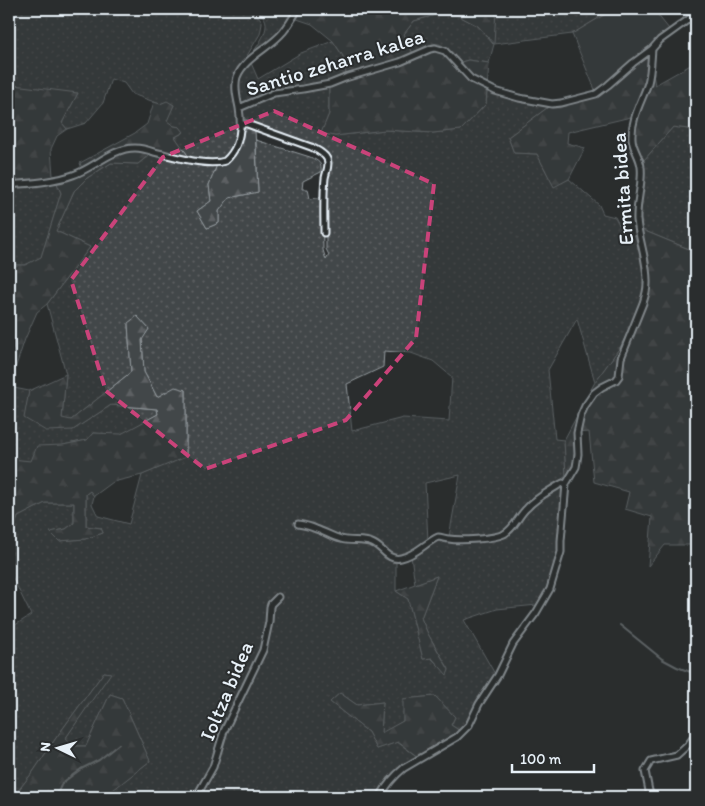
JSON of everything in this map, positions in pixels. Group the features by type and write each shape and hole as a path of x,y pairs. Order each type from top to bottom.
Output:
{"street":[{"name":"Santio zeharra kalea","path":"9,185 71,176 82,172 115,152 136,148 214,164 225,161 234,150 241,124 236,88 236,80 240,70 249,60 283,32 298,9"},
{"path":"652,49 660,40 696,14"},
{"name":"Santio zeharra kalea","path":"239,108 274,93 330,84 400,62 435,48 445,51 471,79 494,91 520,98 561,104 596,94 632,63 652,49"},
{"name":"Ermita bidea","path":"566,484 577,461 577,433 581,415 594,393 616,380 619,376 621,358 646,294 646,274 637,219 641,166 632,137 634,120 648,81 652,49"},
{"name":"Santio zeharra kalea","path":"241,124 247,124 312,147 327,158 328,164 324,186 324,234"},
{"path":"9,336 9,354"},
{"path":"298,524 309,526 339,539 373,543 391,558 401,558 414,553 438,537 450,540 488,538 504,534 515,525 522,513 535,500 559,484 566,484 561,552 554,581 544,601 514,644 469,725 457,737 404,768 393,778 380,797"},
{"name":"Ioltza bidea","path":"196,797 213,767 224,731 264,650 270,607 278,597"},
{"path":"652,797 645,771 651,762 677,755 696,734"}],"highlighted area":[{"path":"274,111 434,184 416,338 346,420 205,469 106,391 71,280 163,157"}],"green space":[{"path":"9,9 160,9 163,11 165,9 246,9 259,17 262,21 260,34 235,78 239,119 232,150 223,160 211,161 189,157 175,137 183,133 180,127 166,121 174,105 160,104 132,94 124,83 111,79 103,103 86,123 67,129 62,123 78,93 9,112"},
{"path":"252,9 295,9 281,29 250,57 263,37 266,26 263,16"},
{"path":"303,9 496,9 494,44 478,26 457,15 435,15 414,21 404,34 413,54 434,51 446,54 454,64 468,60 489,63 486,104 461,130 433,133 385,130 335,136 321,133 329,114 329,86 347,79 343,56 333,41 312,24 297,19"},
{"path":"496,9 563,9 567,14 575,9 614,9 572,34 494,44 489,63 468,60 458,63 443,46 438,44 428,45 413,54 404,34 414,21 435,15 457,15 478,26 493,44"},
{"path":"614,9 653,9 669,29 596,92 572,34"},
{"path":"333,41 343,56 346,75 329,82 329,114 321,134 335,136 385,130 433,133 461,130 486,104 487,91 518,100 551,105 508,137 514,153 537,154 554,186 569,179 599,205 603,214 615,217 626,238 637,235 645,278 642,302 621,346 595,382 577,319 548,370 555,439 564,440 566,476 523,508 512,525 499,533 482,537 449,537 460,475 425,483 428,541 414,551 401,556 389,555 372,541 345,538 302,522 299,526 335,541 360,543 370,546 376,549 385,559 396,563 396,591 408,599 423,659 431,658 447,674 449,669 428,634 421,618 437,576 415,584 411,556 436,540 467,542 501,537 512,530 532,505 562,486 558,539 559,553 549,584 537,605 497,609 464,620 495,674 467,723 460,731 451,725 455,717 435,696 404,699 403,721 381,734 383,702 357,705 340,693 330,702 368,732 377,749 397,742 418,757 395,774 378,797 198,797 216,766 225,731 263,656 270,629 272,607 280,598 278,595 274,598 269,608 264,640 256,663 221,735 211,767 195,797 103,797 150,761 122,698 110,694 86,746 74,746 65,739 110,673 104,672 33,772 13,797 9,797 9,629 31,615 9,570 9,541 18,517 45,503 74,503 74,523 66,529 51,532 59,541 85,539 103,533 101,528 86,526 86,494 90,491 94,496 92,504 98,516 129,524 142,475 186,456 186,390 175,388 157,397 144,372 142,339 149,329 137,316 128,324 131,372 71,420 62,419 66,374 47,304 90,247 56,231 74,191 87,178 111,163 138,164 152,153 217,165 209,185 211,201 197,211 207,228 219,223 219,211 229,198 258,192 256,140 310,157 320,164 321,172 303,181 302,189 308,189 310,199 322,197 323,250 326,260 329,255 326,249 326,185 330,164 329,159 324,152 315,146 247,121 242,113 238,94 240,77 251,63 258,79 301,53","holes":["384,351 411,353 433,361 452,377 449,421 403,418 352,431 347,384 383,367"]},
{"path":"649,54 655,85 696,62 696,130 673,127 644,160 632,145 635,116 568,132 567,143 585,148 569,179 554,187 537,154 514,153 508,137 551,105 561,106 597,96"},
{"path":"14,85 78,93 62,123 67,129 57,136 51,149 53,176 9,183 9,112"},
{"path":"167,101 174,105 167,121 174,126 180,127 184,132 175,137 189,157 156,149 138,164 111,163 87,178 74,191 56,231 90,247 47,304 37,312 25,339 9,387 9,362 13,342 9,329 9,265 25,265 41,257 61,193 57,183 79,176 82,169 80,163 135,133 147,124 154,102 160,104"},
{"path":"673,127 696,130 696,252 640,229 644,160"},
{"path":"249,128 255,130 258,192 229,198 219,211 219,223 207,228 197,211 211,201 209,185 217,165 225,163 237,146 243,131"},
{"path":"57,183 61,193 41,258 25,265 9,265 9,188"},
{"path":"640,229 696,252 696,545 665,545 648,566 652,517 625,509 629,492 594,482 589,432 575,433 576,450 573,465 566,476 564,440 595,382 621,346 642,302 645,278 637,235"},
{"path":"137,316 149,329 142,340 144,372 157,397 175,387 186,390 186,457 142,475 113,482 94,496 90,491 86,494 86,526 101,528 103,533 85,539 59,541 50,532 66,529 74,523 74,503 45,503 18,517 9,541 9,462 11,459 31,461 37,446 63,445 87,440 93,433 121,434 158,414 157,409 111,405 73,430 46,431 24,418 29,391 66,374 62,418 71,420 131,372 128,323"},
{"path":"9,387 29,391 25,418 73,430 111,405 157,409 158,414 121,435 93,433 87,440 63,445 31,462 11,459 9,462"},
{"path":"437,576 421,618 449,670 447,675 432,658 423,659 408,599 396,591"},
{"path":"104,672 111,673 65,739 74,746 86,746 110,694 122,698 150,761 104,797 77,797 70,795 68,797 13,797 33,772"},
{"path":"340,693 357,705 383,702 381,733 403,721 403,699 435,696 455,717 451,725 460,731 447,742 418,757 398,742 377,749 368,732 330,702"}],"waterway":[{"path":"620,625 662,659 696,674"},
{"path":"56,797 62,783 81,769 99,760 119,744"}]}
